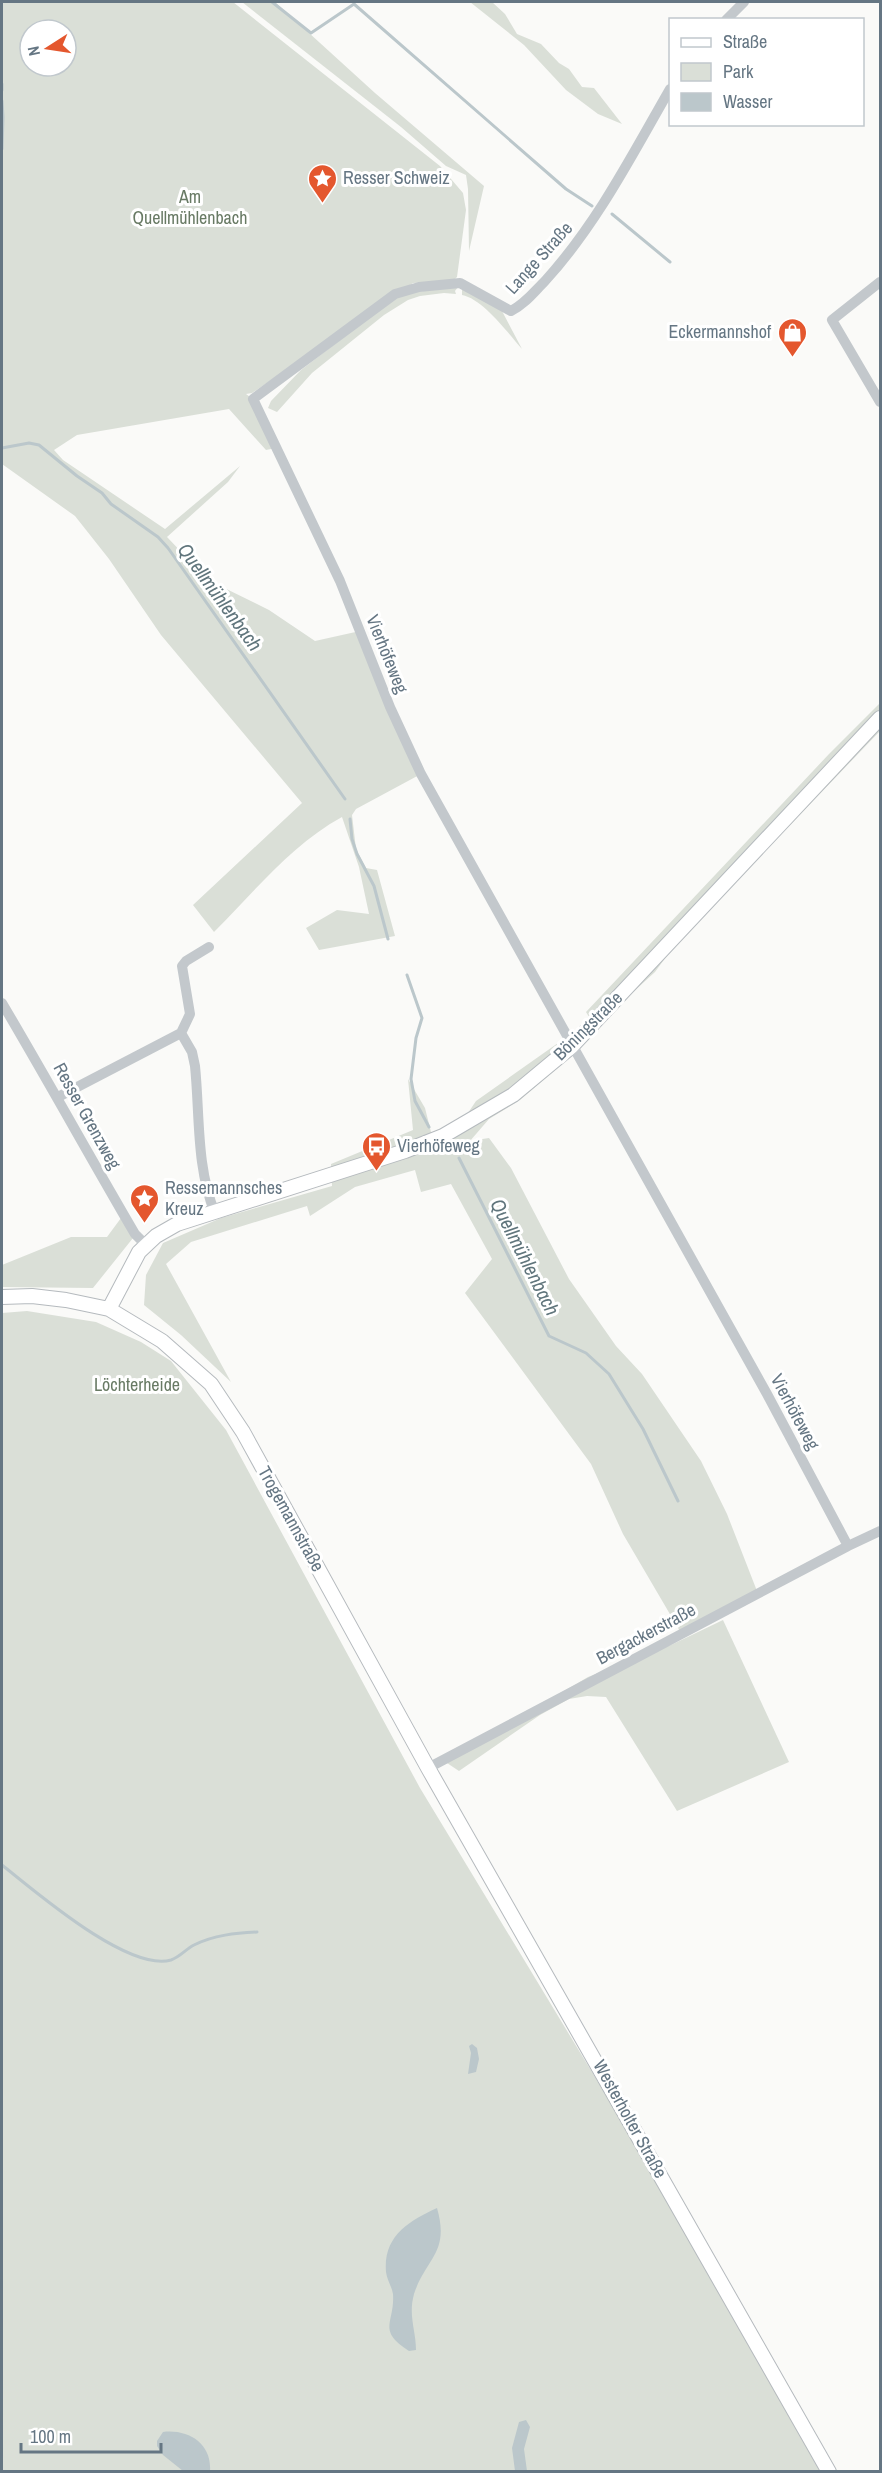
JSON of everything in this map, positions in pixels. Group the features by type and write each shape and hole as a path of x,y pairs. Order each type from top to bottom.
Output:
{"main road":[{"name":"Böningstraße","path":"108,1309 139,1252 156,1236 177,1224 374,1162 443,1136 513,1095 572,1046 880,718"},
{"name":"Trogemannstraße","path":"2,1297 32,1296 108,1309 162,1341 211,1384 243,1432 428,1768"},
{"name":"Westerholter Straße","path":"428,1768 829,2472"}],"street":[{"path":"728,18 744,2"},
{"name":"Lange Straße","path":"253,399 395,294 419,287 460,283 511,311 521,306 564,260 599,212 669,91"},
{"path":"880,282 831,320 880,402"},
{"name":"Vierhöfeweg","path":"253,399 340,582 390,707 421,774 767,1394 848,1546"},
{"path":"58,1097 181,1033 190,1014 182,966 208,947"},
{"name":"Resser Grenzweg","path":"2,1003 135,1234 146,1244"},
{"path":"181,1033 192,1052 202,1167 207,1195 215,1213"},
{"name":"Bergackerstraße","path":"428,1768 880,1531"}],"green space":[{"name":"Am Quellmühlenbach","path":"2,2 233,2 440,166 463,193 466,210 457,277 453,281 413,283 252,393 246,394 253,399 276,448 266,450 229,409 77,435 54,450 63,460 165,529 240,466 228,482 167,537 208,580 269,610 315,641 360,631 421,774 356,809 352,815 356,849 366,868 377,870 395,936 319,950 306,928 337,910 369,914 359,867 342,817 306,841 290,855 214,932 193,905 302,803 161,635 109,559 75,516 2,464"},
{"path":"242,2 275,2 375,93 484,186 469,251 466,175 446,166 401,127"},
{"path":"470,2 492,2 505,14 517,34 541,44 559,63 569,69 582,87 594,88 622,124 598,114 566,90 524,45"},
{"path":"458,287 456,294 420,296 408,300 384,315 312,373 277,412 268,408 271,401 301,370 392,300 407,293"},
{"path":"462,288 502,311 522,349 487,310 462,295"},
{"path":"880,703 880,731 674,946 655,972 595,1027 586,1012"},
{"path":"558,1043 568,1059 520,1100 489,1119 470,1141 489,1138 511,1168 569,1279 616,1346 642,1374 701,1461 727,1514 757,1591 681,1633 623,1534 591,1464 465,1293 492,1259 451,1184 421,1192 415,1170 355,1187 310,1216 307,1206 191,1242 166,1264 231,1382 181,1335 144,1305 146,1275 163,1243 221,1218 332,1186 331,1164 413,1130 408,1079 425,1108 434,1144 452,1137 476,1101"},
{"path":"121,1218 133,1238 93,1288 2,1287 2,1265 71,1237 107,1237"},
{"name":"Löchterheide","path":"27,1311 96,1322 141,1342 171,1361 226,1430 420,1788 733,2305 823,2471 2,2471 2,1313"},
{"path":"723,1620 789,1762 677,1811 606,1697 587,1696 569,1699 540,1715 459,1771 444,1761 588,1677 671,1645"}],"water":[{"path":"472,2044 477,2048 479,2059 476,2072 468,2074 471,2053 469,2046"},
{"path":"437,2208 441,2235 435,2254 414,2294 412,2316 416,2350 409,2351 399,2344 390,2331 393,2294 386,2272 386,2259 393,2239 400,2231 417,2218"},
{"path":"526,2420 530,2427 524,2449 527,2471 515,2471 512,2448 519,2422"},
{"path":"163,2432 182,2433 197,2440 207,2453 210,2471 183,2471 163,2455 157,2446 157,2441"}],"waterway":[{"path":"272,2 311,33 354,4 566,189 592,206"},
{"name":"Quellmühlenbach","path":"2,84 2,90"},
{"name":"Quellmühlenbach","path":"2,101 2,149"},
{"path":"612,214 670,262"},
{"name":"Quellmühlenbach","path":"2,448 29,443 39,445 102,493 111,504 158,537 345,799"},
{"name":"Quellmühlenbach","path":"350,819 352,839 357,854 374,886 388,939"},
{"name":"Quellmühlenbach","path":"407,975 422,1018 416,1038 411,1079 415,1101 429,1127"},
{"name":"Quellmühlenbach","path":"459,1158 549,1336 586,1353 609,1374 643,1429 678,1501"},
{"path":"2,1865 83,1927 131,1954 153,1960 171,1960 194,1945 209,1939 257,1932"}],"place":[{"name":"Resser Schweiz","path":"322,204"},
{"name":"Eckermannshof","path":"792,358"},
{"name":"Vierhöfeweg","path":"376,1172"},
{"name":"Ressemannsches Kreuz","path":"144,1224"}]}
